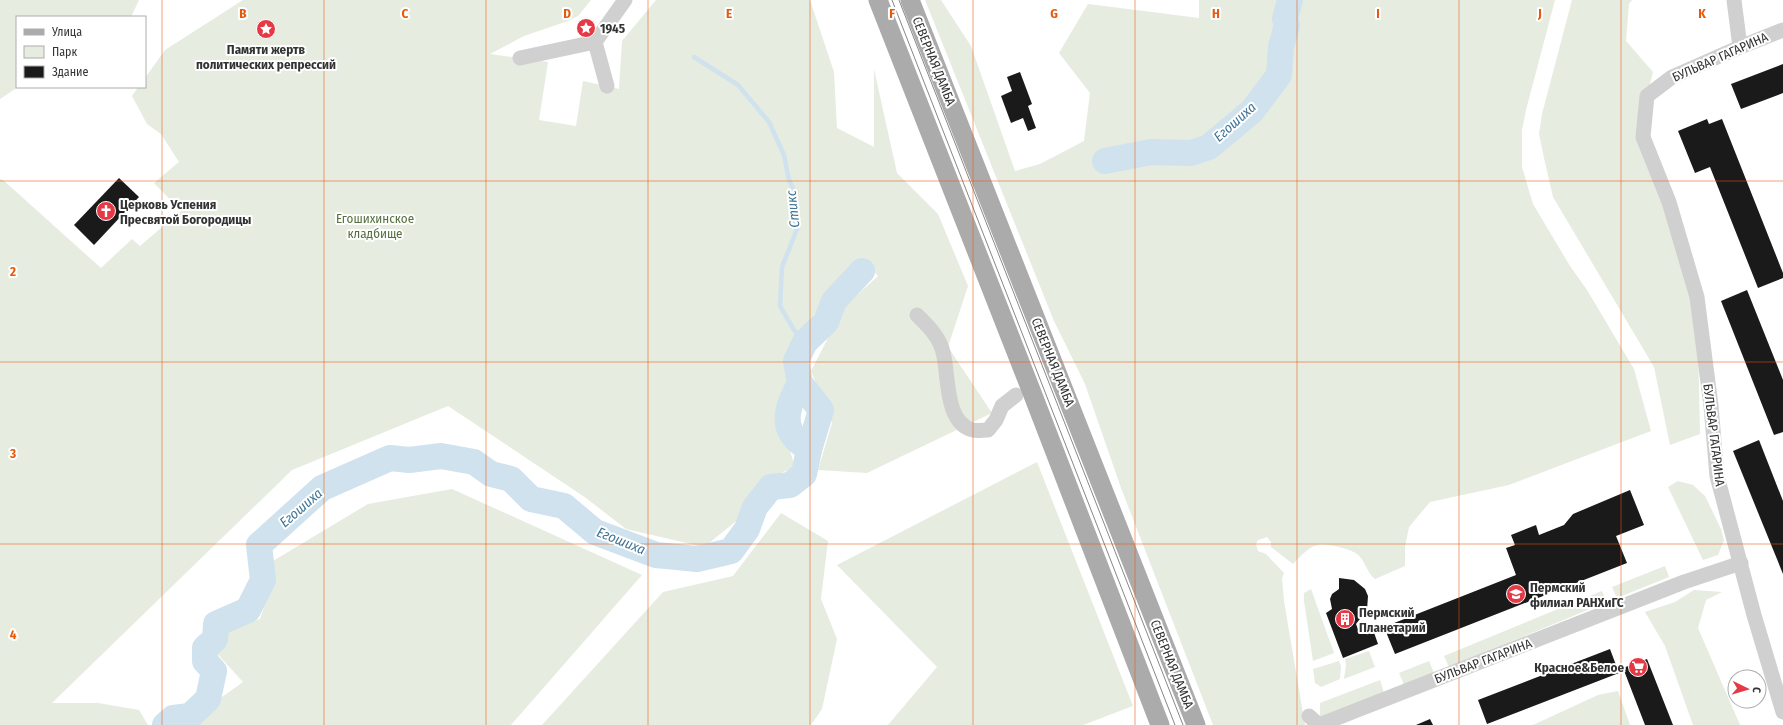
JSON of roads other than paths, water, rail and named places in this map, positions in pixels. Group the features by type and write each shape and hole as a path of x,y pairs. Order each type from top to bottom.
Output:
{"main road":[{"path":"878,0 1031,390 1160,725"},
{"name":"СЕВЕРНАЯ ДАМБА","path":"910,0 1196,725"}],"street":[{"path":"520,58 595,42 625,0"},
{"path":"1734,0 1740,47"},
{"name":"БУЛЬВАР ГАГАРИНА","path":"1309,716 1319,724 1684,582 1741,563 1717,476 1711,406 1697,297 1669,202 1643,136 1647,96 1672,77 1783,30"},
{"path":"595,42 607,86"},
{"path":"917,315 933,330 943,351 950,400 958,421 972,430 988,430 996,420 1002,406 1016,395"},
{"path":"1741,563 1754,615 1783,712"}],"waterway":[{"name":"Егошиха","path":"1105,161 1151,152 1191,153 1209,147 1252,111 1279,75 1281,47 1287,25 1285,19 1290,0"},
{"name":"Стикс","path":"694,57 738,85 769,122 784,155 789,180 794,190 791,210 797,229 782,267 780,306 794,330 805,342"},
{"name":"Егошиха","path":"165,725 173,718 190,716 208,699 214,671 205,661 205,648 215,639 216,624 248,610 263,580 259,545 322,488 390,458 409,460 441,456 474,462 491,474 511,479 531,499 564,506 595,532 656,555 697,559 731,551 747,529 755,507 771,487 790,485 804,474 809,450 821,410 800,383 796,361 805,342 826,322 834,301 862,271"},
{"path":"800,383 788,410 788,425 795,438 809,450"}],"tram line":[{"path":"892,0 1175,725"},
{"path":"899,0 1183,725"}],"place":[{"name":"1945","path":"586,28"},
{"name":"Памяти жертв политических репрессий","path":"266,29"},
{"name":"Церковь Успения Пресвятой Богородицы","path":"106,211"},
{"name":"Пермский филиал РАНХиГС","path":"1516,594"},
{"name":"Пермский Планетарий","path":"1345,619"},
{"name":"Красное&Белое","path":"1638,667"}],"park label":[{"name":"Егошихинское кладбище","path":"375,226"}]}
